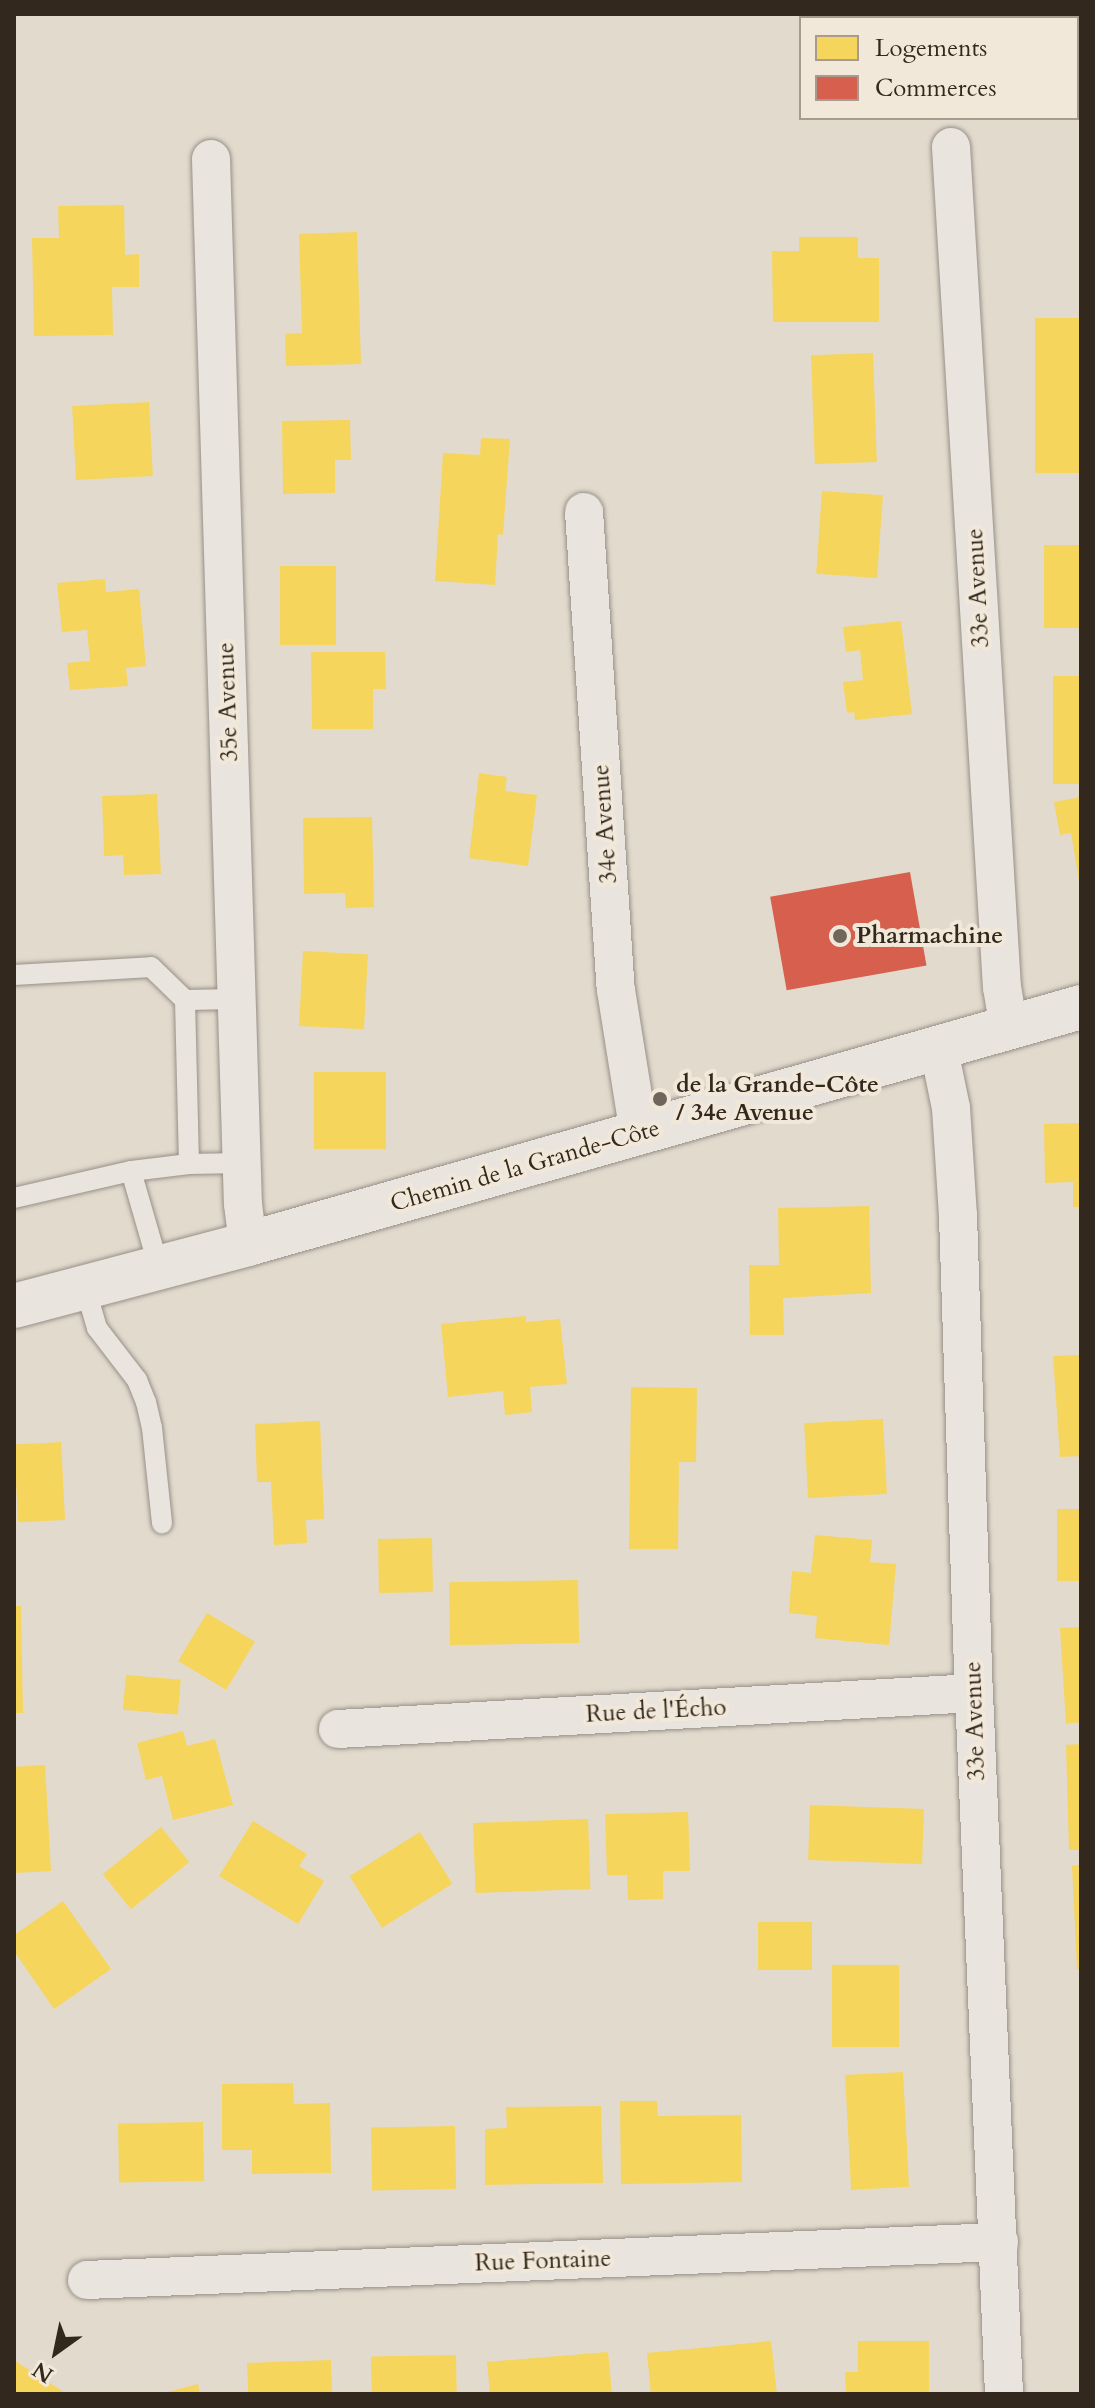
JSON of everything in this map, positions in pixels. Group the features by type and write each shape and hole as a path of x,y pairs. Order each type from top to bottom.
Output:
{"main road":[{"name":"Chemin de la Grande-Côte","path":"14,1306 248,1244 939,1050 1081,1007"}],"street":[{"name":"33e Avenue","path":"951,147 1002,987 1009,1029"},
{"name":"35e Avenue","path":"211,159 242,1163 248,1244"},
{"name":"34e Avenue","path":"584,512 617,1002 639,1134"},
{"name":"33e Avenue","path":"939,1050 950,1100 957,1186 974,1693 1004,2394"},
{"name":"Rue de l'Écho","path":"338,1729 974,1693"},
{"name":"Rue Fontaine","path":"87,2280 999,2242"}],"lane":[{"path":"14,975 151,967 185,1000 189,1164"},
{"path":"185,1000 237,999"},
{"path":"14,1198 131,1171 189,1164 242,1163"},
{"path":"131,1171 159,1268"},
{"path":"85,1287 97,1328 137,1380 146,1402 152,1428 162,1523"}],"building: Logements":[{"path":"124,205 125,255 139,254 139,287 112,287 113,335 34,336 32,238 59,238 58,206"},
{"path":"357,232 361,364 286,366 285,334 302,333 299,234"},
{"path":"799,237 858,237 858,258 879,258 879,322 773,322 772,251 799,251"},
{"path":"1035,318 1081,318 1081,473 1035,473"},
{"path":"873,353 877,462 815,464 811,355"},
{"path":"149,402 153,476 76,480 72,406"},
{"path":"350,420 351,460 335,460 335,493 283,494 282,421"},
{"path":"481,438 510,439 503,535 498,534 495,585 435,581 443,453 480,455"},
{"path":"822,491 883,495 877,578 816,574"},
{"path":"1044,545 1081,545 1081,628 1044,628"},
{"path":"280,566 336,566 336,645 280,645"},
{"path":"105,579 106,592 139,589 146,666 126,668 128,686 70,690 67,663 90,661 87,630 62,632 57,583"},
{"path":"901,621 912,714 855,720 854,712 847,713 843,682 863,680 860,650 846,652 843,627"},
{"path":"311,652 385,652 386,689 373,689 373,729 312,729"},
{"path":"1053,676 1081,676 1081,784 1053,784"},
{"path":"479,773 507,777 505,791 537,795 528,866 469,858"},
{"path":"157,794 161,874 124,875 123,855 104,856 102,796"},
{"path":"1081,797 1079,880 1071,833 1060,835 1054,802"},
{"path":"372,817 374,907 346,908 345,893 304,894 303,818"},
{"path":"303,951 368,954 364,1029 299,1026"},
{"path":"314,1072 386,1072 386,1149 314,1149"},
{"path":"1081,1123 1081,1207 1073,1207 1073,1182 1045,1183 1044,1124"},
{"path":"869,1206 871,1293 783,1298 784,1335 750,1335 749,1265 779,1265 778,1208"},
{"path":"526,1316 526,1322 560,1319 567,1384 530,1387 532,1412 505,1415 503,1391 448,1397 441,1324"},
{"path":"1081,1355 1081,1456 1060,1457 1053,1356"},
{"path":"631,1387 697,1388 696,1462 679,1462 678,1549 629,1549"},
{"path":"883,1419 887,1494 808,1498 804,1423"},
{"path":"320,1421 324,1519 306,1520 307,1543 274,1545 271,1482 257,1482 255,1424"},
{"path":"61,1442 65,1520 18,1522 14,1444"},
{"path":"1057,1509 1081,1509 1081,1581 1057,1581"},
{"path":"815,1535 872,1540 870,1562 896,1564 889,1645 815,1638 817,1616 789,1613 792,1571 811,1573"},
{"path":"432,1538 433,1592 379,1593 378,1539"},
{"path":"578,1580 579,1643 450,1645 449,1582"},
{"path":"14,1606 21,1606 23,1713 14,1713"},
{"path":"207,1613 255,1642 226,1690 178,1661"},
{"path":"1081,1627 1081,1722 1066,1724 1060,1628"},
{"path":"126,1675 181,1680 178,1715 123,1710"},
{"path":"183,1731 187,1746 215,1739 233,1805 173,1820 162,1776 146,1780 137,1743"},
{"path":"1081,1744 1081,1850 1069,1850 1066,1745"},
{"path":"45,1765 51,1871 14,1873 14,1767"},
{"path":"810,1805 924,1809 922,1864 808,1860"},
{"path":"688,1812 690,1871 663,1871 663,1899 628,1900 627,1875 607,1875 605,1814"},
{"path":"588,1819 590,1889 476,1893 473,1823"},
{"path":"253,1821 307,1854 299,1866 324,1881 298,1924 219,1876"},
{"path":"161,1827 189,1862 131,1909 103,1874"},
{"path":"420,1832 452,1884 382,1928 350,1876"},
{"path":"1081,1865 1081,1969 1077,1969 1072,1866"},
{"path":"63,1901 111,1969 54,2009 14,1951 14,1935"},
{"path":"758,1922 812,1922 812,1970 758,1970"},
{"path":"832,1965 899,1965 899,2047 832,2047"},
{"path":"903,2072 909,2187 851,2190 845,2075"},
{"path":"293,2083 294,2104 330,2103 331,2173 252,2174 252,2150 222,2150 222,2084"},
{"path":"620,2101 657,2101 658,2116 741,2115 742,2182 621,2184"},
{"path":"601,2106 603,2183 485,2185 485,2129 507,2128 506,2107"},
{"path":"203,2122 204,2181 119,2182 118,2123"},
{"path":"455,2126 456,2189 372,2190 371,2127"},
{"path":"771,2341 777,2394 651,2394 647,2353"},
{"path":"858,2341 929,2341 929,2394 846,2394 845,2372 858,2372"},
{"path":"608,2352 612,2394 490,2394 487,2362"},
{"path":"456,2355 457,2394 372,2394 371,2356"},
{"path":"331,2360 332,2394 248,2394 247,2363"},
{"path":"15,2361 67,2394 14,2394"},
{"path":"198,2384 200,2394 163,2394 163,2393"}],"building: Commerces":[{"path":"910,872 926,966 787,990 770,897"}],"place":[{"name":"Pharmachine","path":"840,936"},
{"name":"de la Grande-Côte / 34e Avenue","path":"660,1099"}]}
